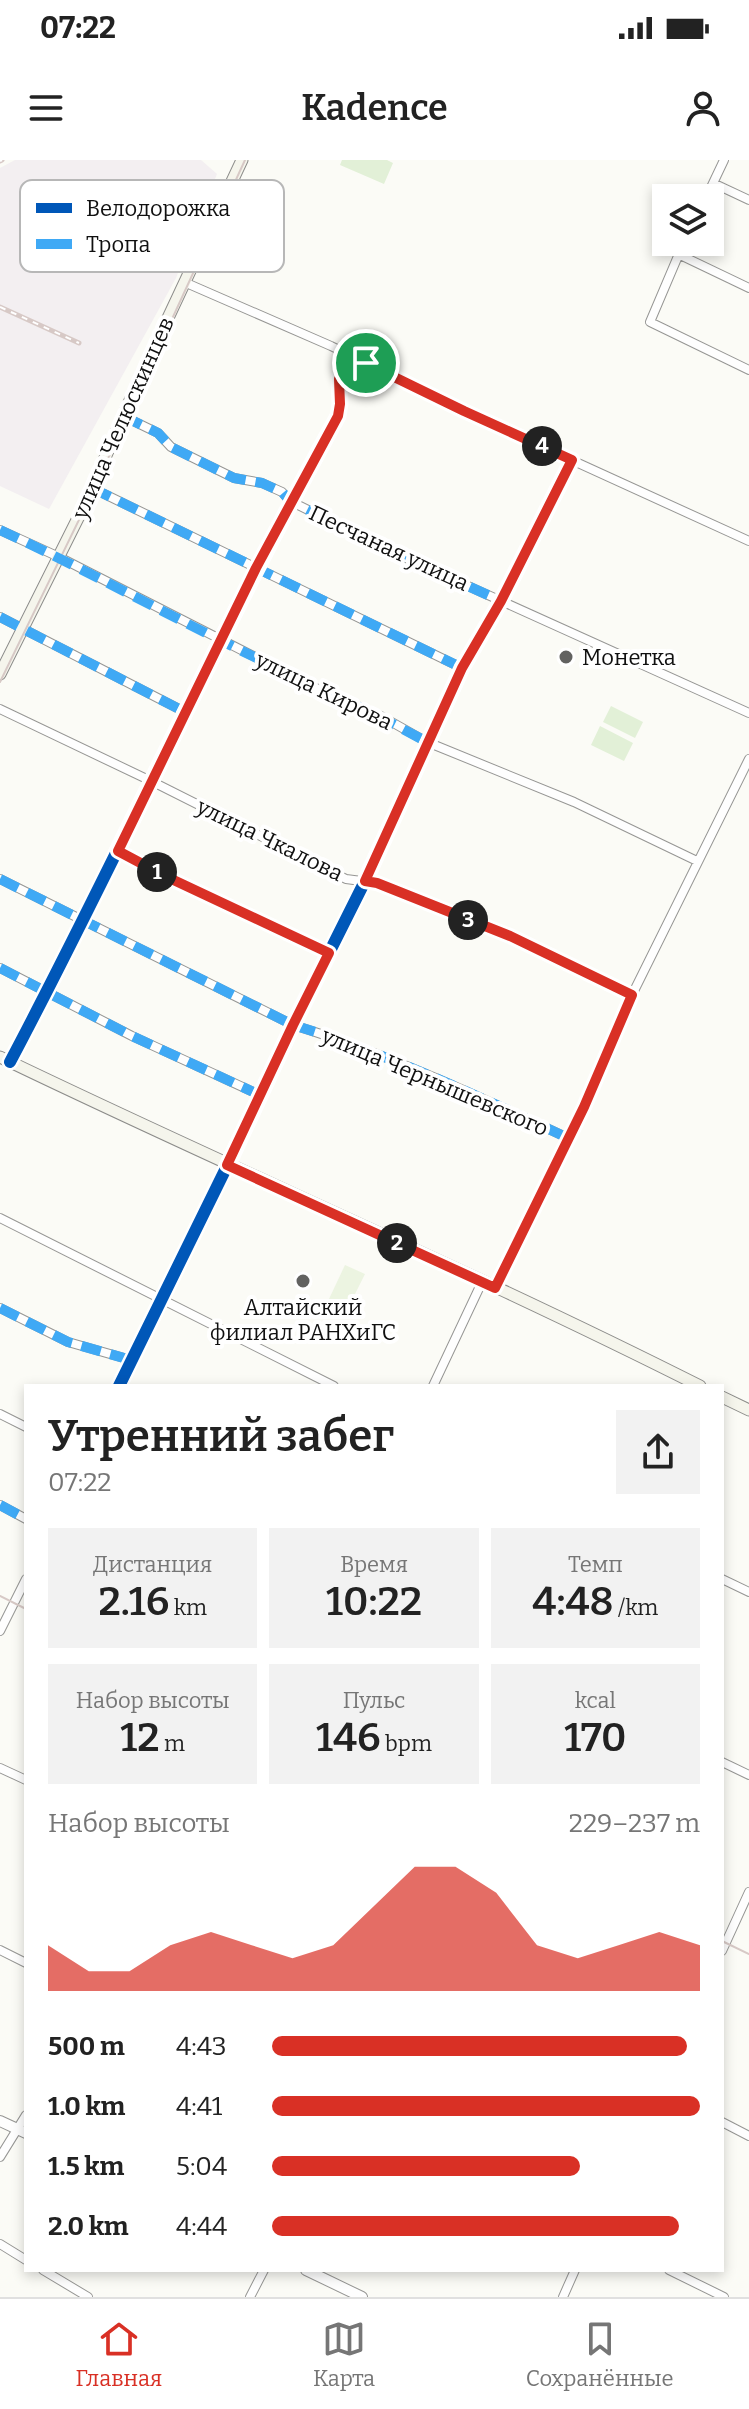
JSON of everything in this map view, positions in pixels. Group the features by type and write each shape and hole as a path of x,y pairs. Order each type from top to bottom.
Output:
{"main road":[{"name":"улица Челюскинцев","path":"232,180 242,160"},
{"name":"улица Челюскинцев","path":"0,674 92,488 189,272"},
{"path":"5,1060 696,1384"},
{"path":"724,1398 749,1410"}],"street":[{"path":"715,184 724,160"},
{"path":"724,188 749,200"},
{"path":"677,256 650,322 749,370"},
{"path":"682,256 749,288"},
{"path":"184,282 749,541"},
{"path":"5,1060 47,992 256,568 338,416 339,379 351,356"},
{"name":"Песчаная улица","path":"123,416 158,433 171,447 234,478 262,483 282,492 290,501 395,553 749,713"},
{"path":"120,1384 365,881 462,668 501,601 572,460"},
{"path":"92,488 462,668"},
{"name":"улица Кирова","path":"0,530 316,688 381,716 427,742 574,802 697,861"},
{"path":"0,617 185,712"},
{"name":"улица Чкалова","path":"0,709 346,879 377,883 510,936 632,995"},
{"path":"495,1288 568,1138 632,995 749,759"},
{"path":"118,851 329,953"},
{"name":"улица Чернышевского","path":"0,879 293,1025 337,1038 449,1083 568,1138"},
{"path":"0,968 132,1036 260,1095"},
{"path":"0,1218 330,1384"},
{"path":"434,1384 482,1282"},
{"path":"0,1308 68,1342 131,1360"},
{"path":"0,1414 24,1426"},
{"path":"0,1505 24,1518"},
{"path":"724,1580 749,1592"},
{"path":"0,1631 24,1583"},
{"path":"724,1763 749,1775"},
{"path":"0,1768 24,1779"},
{"path":"724,1947 749,1892"},
{"path":"0,1950 24,1962"},
{"path":"0,2121 22,2131 0,2157"},
{"path":"724,2123 749,2136"},
{"path":"0,2244 24,2259"},
{"path":"46,2272 88,2297"},
{"path":"250,2297 263,2272"},
{"path":"310,2272 362,2297"},
{"path":"563,2297 574,2272"},
{"path":"673,2272 724,2297"}],"shaded area":[{"path":"15,160 201,160 217,174 215,180 20,180 20,272 178,272 49,509 0,486 0,168"}],"green space":[{"path":"342,160 387,160 393,163 384,184 340,165"},
{"path":"611,706 643,722 635,738 603,722"},
{"path":"600,726 633,743 624,761 591,745"},
{"path":"345,1265 365,1274 348,1308 329,1299"}],"tram line":[{"path":"236,180 245,160"},
{"path":"0,682 94,489 194,272"},
{"path":"0,1596 24,1608"},
{"path":"724,1942 749,1954"}],"railway":[{"path":"0,307 79,343"}],"marked path":[{"path":"123,416 158,433 171,447 234,478 262,483 282,492 290,501 501,601"},
{"path":"92,488 462,668"},
{"path":"0,530 427,742"},
{"path":"0,617 185,712"},
{"path":"118,851 329,953"},
{"path":"0,879 293,1025 398,1062 568,1138"},
{"path":"0,968 132,1036 260,1095"},
{"path":"0,1308 68,1342 131,1360"},
{"path":"0,1505 24,1518"}],"cycle path":[{"path":"10,1062 253,576 338,416 339,379 351,356"},
{"path":"120,1384 365,881 462,668 501,601 572,460"}],"place":[{"name":"Монетка","path":"566,657"},
{"name":"Алтайский филиал РАНХиГС","path":"303,1281"}],"route":[{"path":"351,356 366,363 572,460 501,601 462,668 365,881 510,936 632,995 584,1107 495,1288 227,1165 329,953 118,851 256,568 338,416 342,372 351,356"}]}
